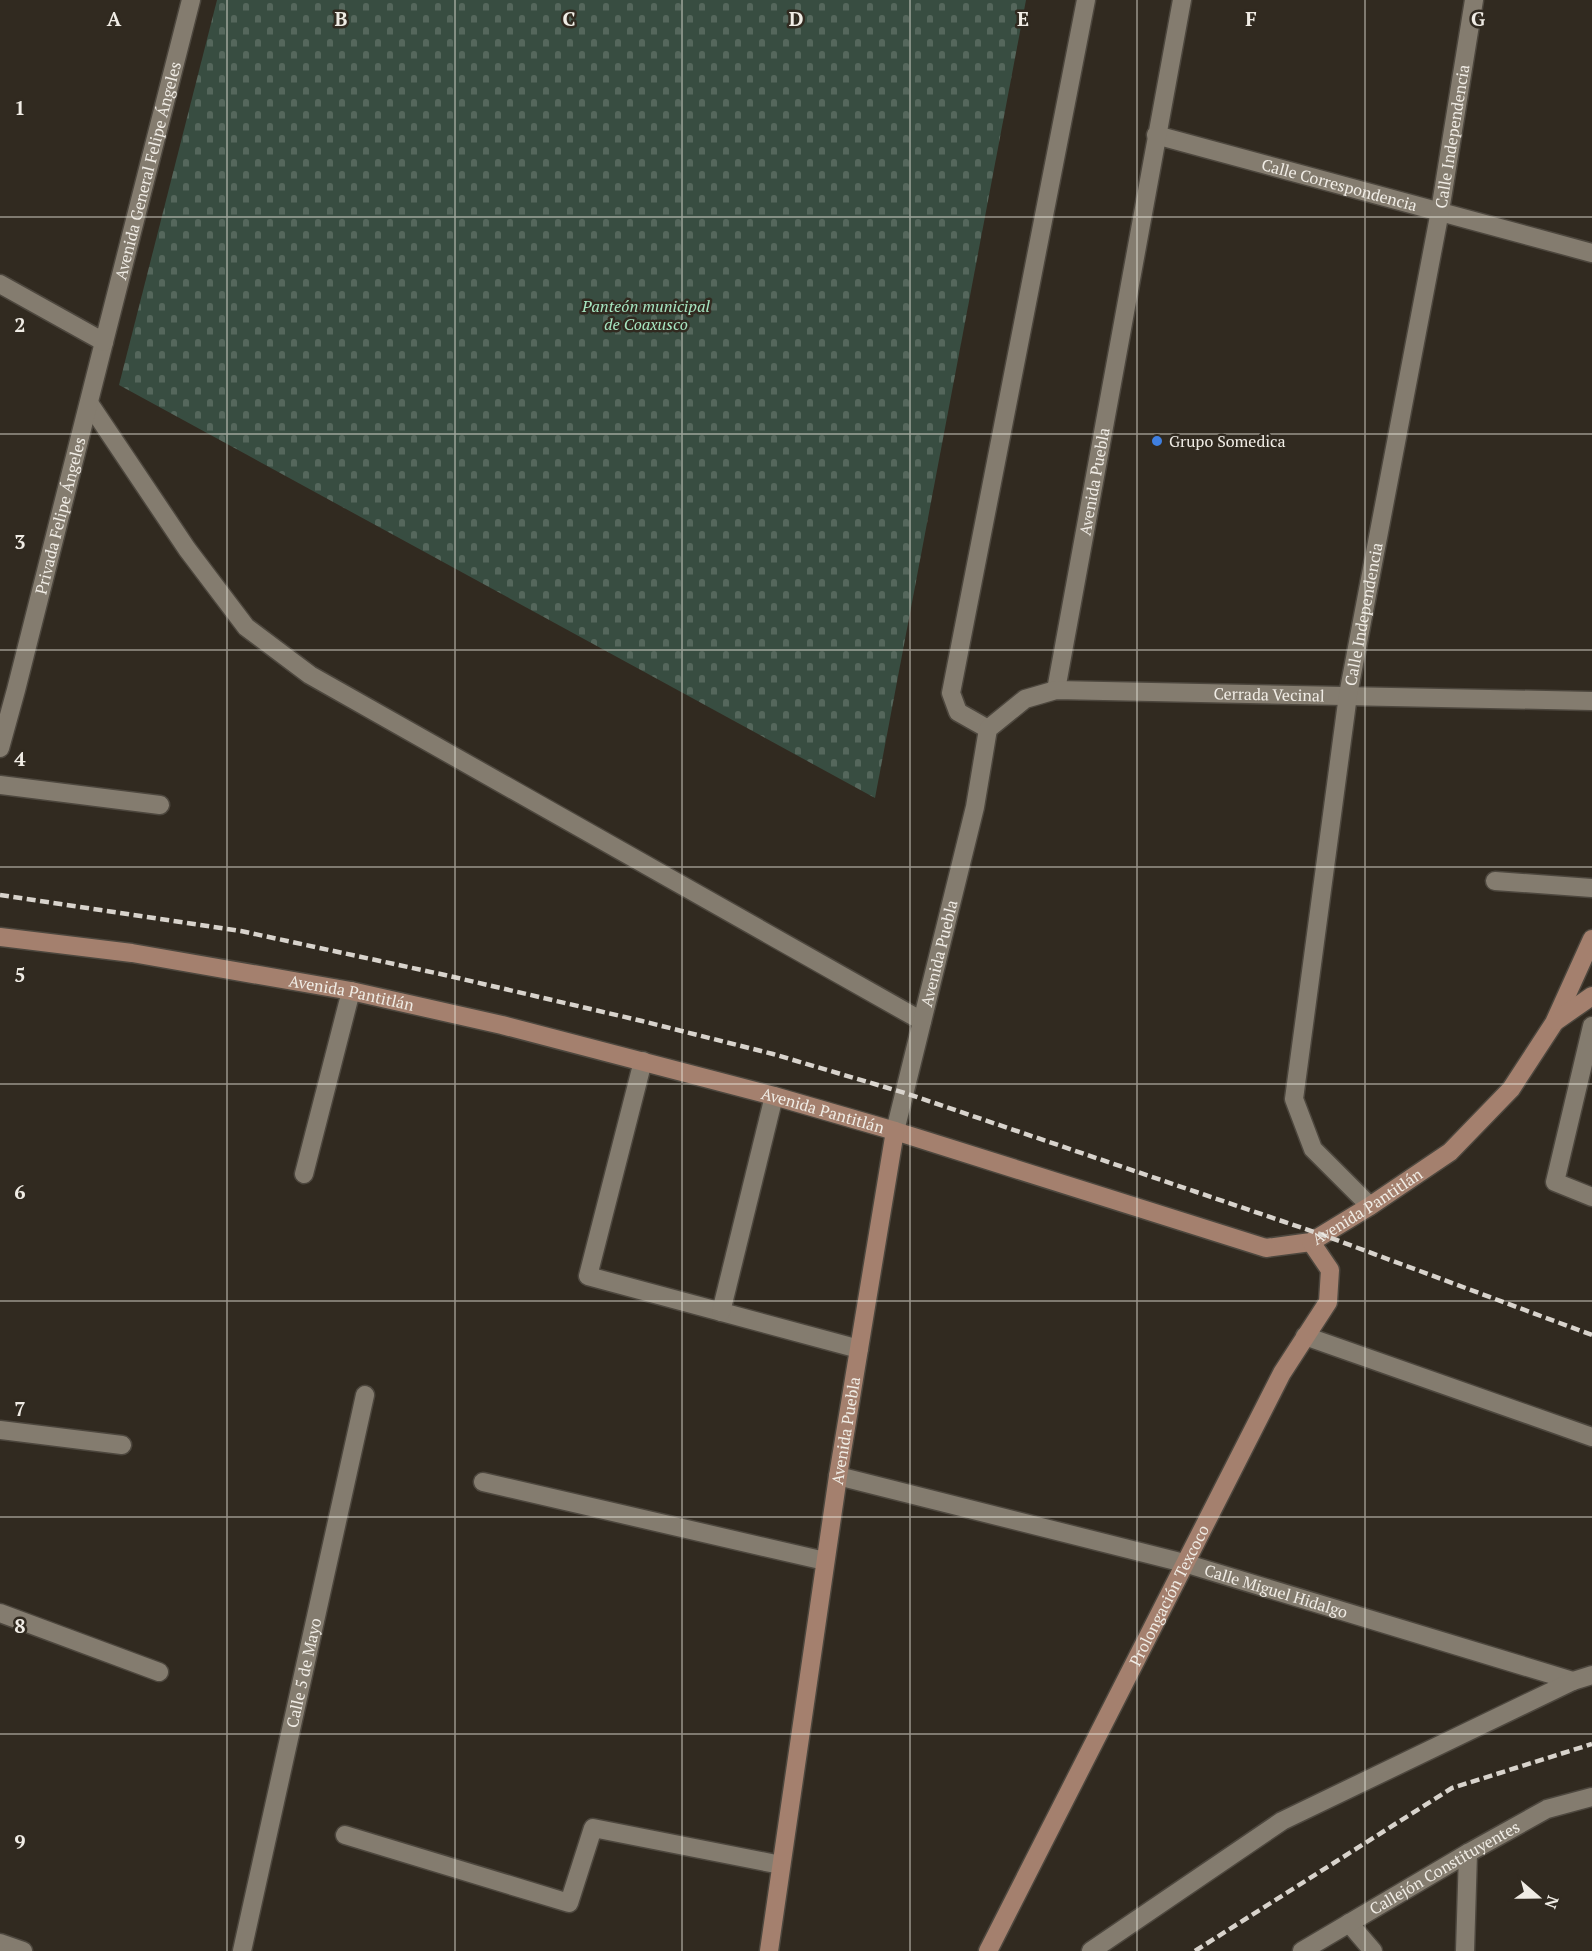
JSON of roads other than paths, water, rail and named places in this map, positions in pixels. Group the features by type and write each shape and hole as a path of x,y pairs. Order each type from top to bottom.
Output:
{"main road":[{"name":"Avenida Pantitlán","path":"0,937 132,953 351,991 502,1025 774,1096 895,1131 1266,1248 1311,1242 1370,1206 1450,1152 1511,1089 1554,1023 1592,939"},
{"name":"Avenida Pantitlán","path":"1554,1023 1592,996"},
{"name":"Avenida Puebla","path":"769,1951 838,1476 895,1131"},
{"name":"Prolongación Texcoco","path":"988,1951 1282,1373 1328,1302 1330,1270 1311,1242"}],"street":[{"name":"Avenida General Felipe Ángeles","path":"104,342 191,0"},
{"path":"1056,690 1025,699 988,729 958,712 951,693 1086,0"},
{"name":"Avenida Puebla","path":"1056,690 1182,0"},
{"name":"Calle Independencia","path":"1370,1206 1313,1149 1293,1099 1348,695 1440,212 1474,0"},
{"name":"Calle Correspondencia","path":"1156,135 1592,254"},
{"path":"0,284 104,342"},
{"name":"Privada Felipe Ángeles","path":"0,748 104,342"},
{"path":"89,403 187,549 246,627 310,675 922,1022"},
{"name":"Cerrada Vecinal","path":"1056,690 1592,701"},
{"name":"Avenida Puebla","path":"895,1131 975,807 988,729"},
{"path":"0,785 160,805"},
{"path":"1496,881 1592,888"},
{"path":"304,1174 351,991"},
{"path":"1592,1026 1555,1182 1592,1197"},
{"path":"643,1061 588,1276 859,1349"},
{"path":"721,1311 774,1096"},
{"path":"1305,1336 1592,1437"},
{"name":"Calle 5 de Mayo","path":"242,1951 365,1395"},
{"path":"0,1430 122,1445"},
{"name":"Calle Miguel Hidalgo","path":"838,1476 1185,1563 1572,1681"},
{"path":"483,1482 825,1562"},
{"path":"0,1613 159,1672"},
{"path":"1091,1951 1282,1821 1572,1681 1592,1675"},
{"name":"Callejón Constituyentes","path":"1302,1951 1547,1809 1592,1797"},
{"path":"345,1835 569,1903 593,1828 781,1865"},
{"path":"1465,1951 1468,1853"},
{"path":"1349,1923 1373,1951"},
{"path":"0,1943 23,1951"}],"railway":[{"path":"0,895 241,931 445,975 773,1054 905,1093 1323,1235 1592,1335"},
{"path":"1195,1951 1452,1788 1592,1744"}],"place":[{"name":"Grupo Somedica","path":"1157,441"}],"park label":[{"name":"Panteón municipal de Coaxusco","path":"646,315"}]}
